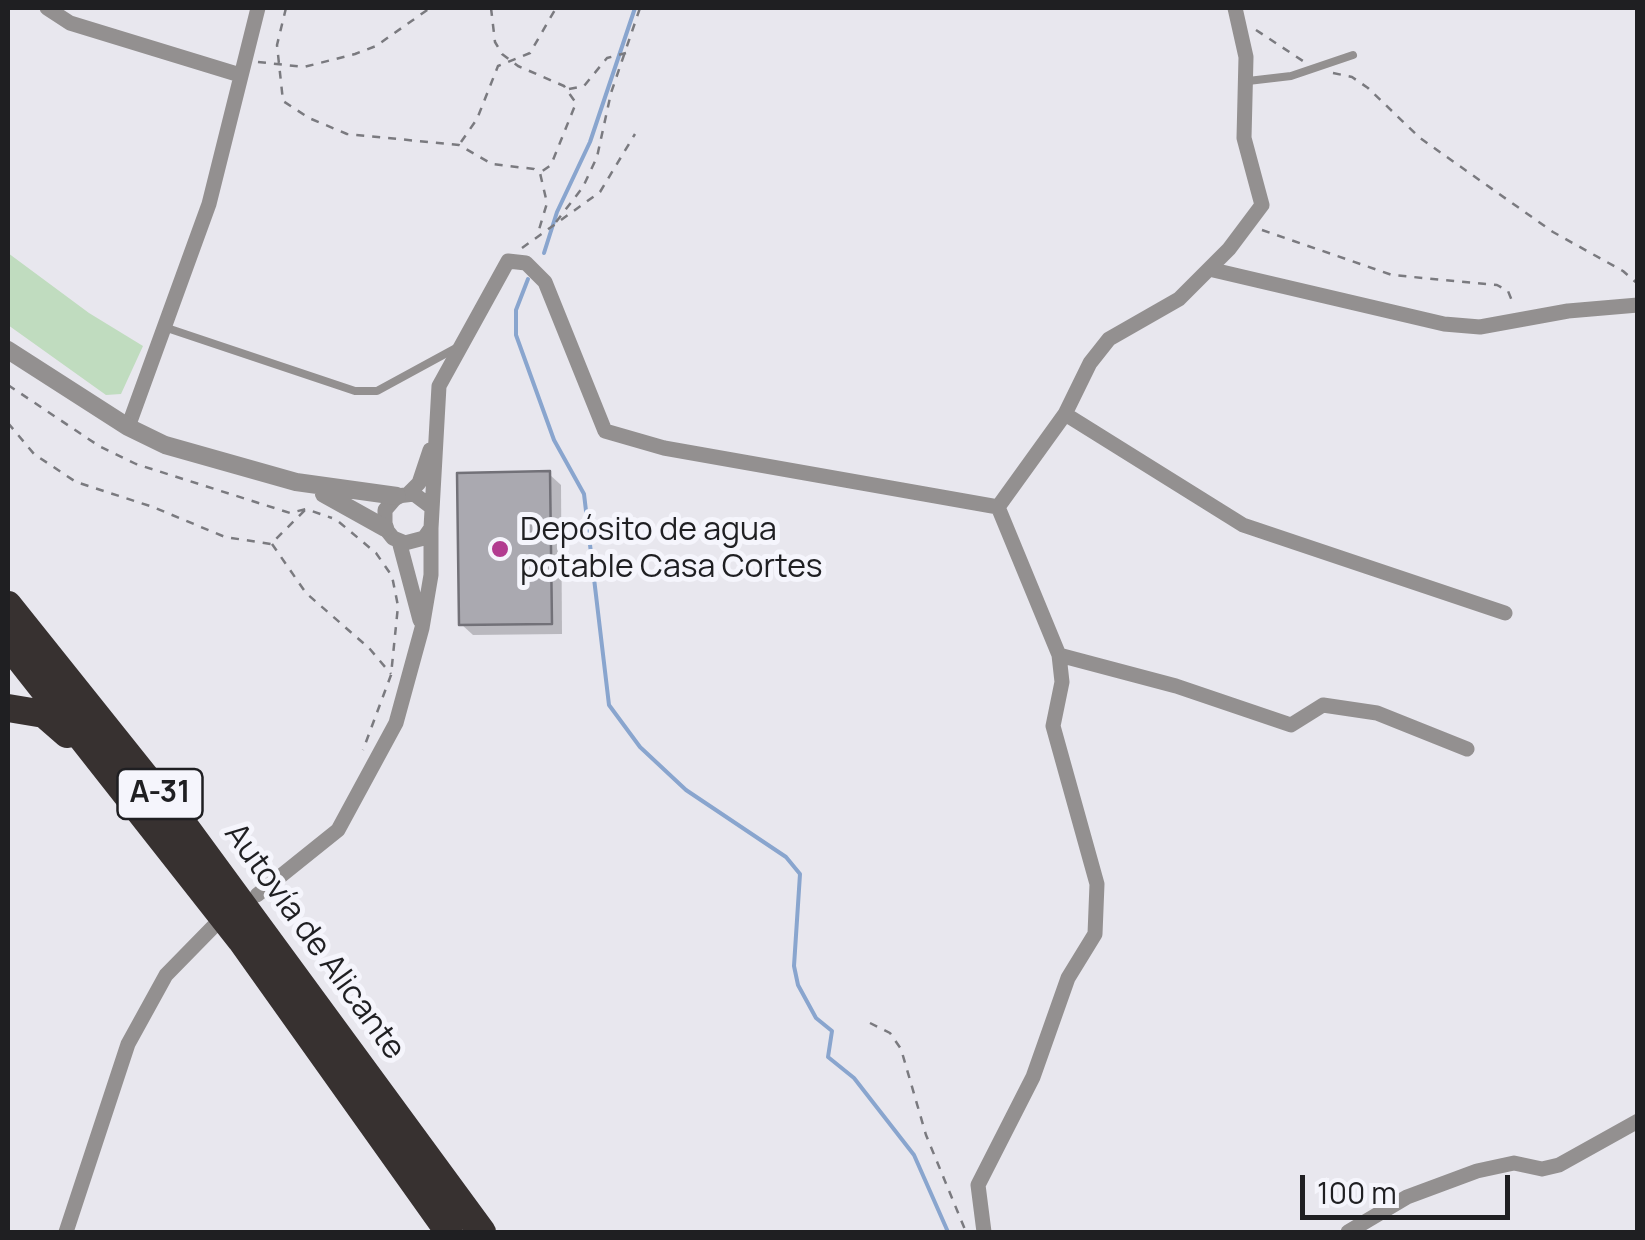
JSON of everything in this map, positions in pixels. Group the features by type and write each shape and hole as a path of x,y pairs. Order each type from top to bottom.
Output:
{"highway":[{"name":"Autovía de Alicante","path":"8,606 183,824 482,1232"},
{"name":"Autovía de Alicante","path":"8,644 241,940 449,1232"},
{"path":"8,708 44,714 60,725 88,760 114,775"}],"street":[{"path":"47,8 70,23 242,67"},
{"path":"128,427 209,204 258,8"},
{"path":"998,507 1065,414 1090,363 1109,339 1179,299 1249,226 1262,205 1244,138 1242,111 1248,81 1235,8"},
{"path":"257,895 338,830 396,723 422,628 431,575 430,506 439,386 456,348 508,261 526,263 545,282 605,431 664,448 998,507"},
{"path":"1209,270 1444,324 1480,328 1568,311 1638,305"},
{"path":"8,350 128,427 164,444 296,482 402,495 430,506"},
{"path":"1065,414 1243,525 1505,613"},
{"path":"422,628 386,510 419,483 436,422"},
{"path":"296,482 392,534 418,541 431,528"},
{"path":"984,1232 978,1184 1033,1078 1068,978 1096,934 1097,884 1054,726 1062,682 1058,655 998,507"},
{"path":"1058,655 1176,686 1291,724 1323,704 1377,713 1467,749"},
{"path":"85,1232 68,1226 128,1044 166,974 213,927"},
{"path":"1348,1232 1407,1198 1476,1171 1514,1163 1542,1170 1559,1165 1638,1122"}],"lane":[{"path":"1248,81 1314,68 1353,55"},
{"path":"164,327 355,391 377,391 456,348"}],"path":[{"path":"286,8 277,64 283,100 323,125 348,134 459,144 492,164 540,173 552,165 576,103 568,89 508,60 495,42 490,8"},
{"path":"242,67 304,67 376,46 430,8"},
{"path":"459,144 477,119 498,66 530,53 556,8"},
{"path":"556,222 582,187 597,156 640,8"},
{"path":"1249,19 1260,36 1314,68 1352,77 1420,138 1554,232 1623,271 1638,284"},
{"path":"568,89 584,86 608,58 626,53"},
{"path":"513,262 538,233 600,192 635,134"},
{"path":"538,233 547,203 540,173"},
{"path":"1249,226 1392,274 1497,285 1508,292 1515,308 1512,322"},
{"path":"8,385 98,446 136,464 290,513 306,509 334,518 359,535 392,576 399,631 392,675 362,758"},
{"path":"8,423 34,454 76,482 153,507 225,538 271,544 306,593 369,648 392,675"},
{"path":"271,544 306,509"},
{"path":"870,1024 890,1033 901,1050 926,1135 966,1232"}],"green space":[{"path":"8,253 89,313 143,346 121,394 106,395 8,325"}],"building":[{"name":"Depósito de agua potable Casa Cortes","path":"550,471 552,624 459,625 457,473"}],"waterway":[{"path":"544,253 557,212 590,142 635,8"},
{"path":"528,279 516,310 516,335 554,440 584,494 609,705 640,747 686,790 786,857 800,874 794,966 798,985 816,1018 832,1031 828,1057 854,1078 914,1155 948,1232"}],"place":[{"name":"Depósito de agua potable Casa Cortes","path":"500,549"}]}
